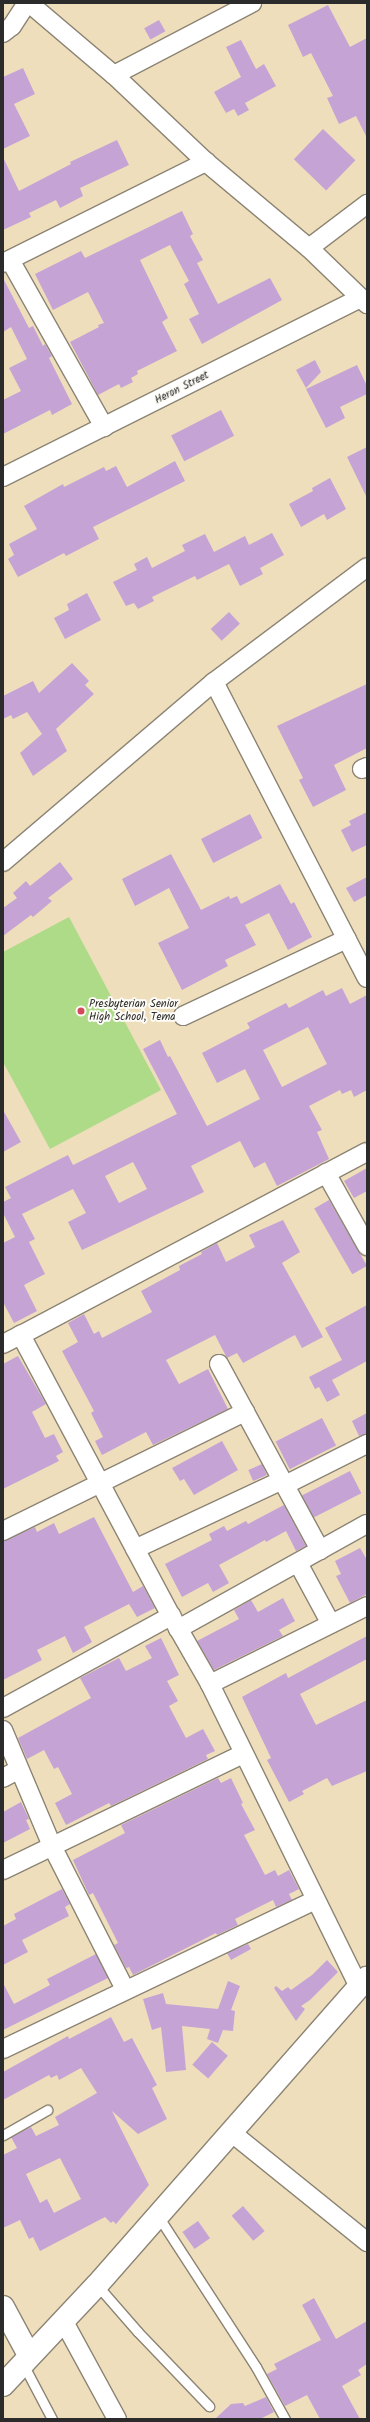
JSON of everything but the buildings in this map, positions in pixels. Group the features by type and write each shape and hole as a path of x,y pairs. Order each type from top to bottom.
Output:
{"street":[{"path":"3,33 12,26 28,3 114,75 206,162 309,248 364,301"},
{"path":"114,75 252,3"},
{"path":"104,427 6,262 206,162"},
{"path":"309,248 367,204"},
{"name":"Heron Street","path":"3,477 364,301"},
{"path":"4,860 214,682 367,567"},
{"path":"214,682 367,978"},
{"path":"183,1016 347,939"},
{"path":"3,1344 367,1152"},
{"path":"326,1174 367,1246"},
{"path":"3,2385 97,2285 157,2215 232,2133 363,1983 315,1900 210,1684 99,1483 21,1335"},
{"path":"219,1364 320,1550"},
{"path":"3,1531 245,1412"},
{"path":"135,1549 367,1444"},
{"path":"3,1708 298,1563 367,1524"},
{"path":"298,1563 331,1624"},
{"path":"210,1684 367,1606"},
{"path":"3,1730 52,1846 125,1989"},
{"path":"3,1870 243,1754"},
{"path":"3,1778 20,1770"},
{"path":"3,2049 125,1989 315,1900"},
{"path":"232,2133 367,2242"},
{"path":"3,2307 26,2359"},
{"path":"63,2320 117,2419"}],"lane":[{"path":"3,2135 47,2110"},
{"path":"157,2215 256,2367 285,2419"},
{"path":"97,2285 138,2332 209,2406"},
{"path":"26,2359 52,2419"}],"green space":[{"path":"69,917 161,1090 50,1149 3,1062 3,952"}],"place":[{"name":"Presbyterian Senior High School, Tema","path":"81,1011"}]}
